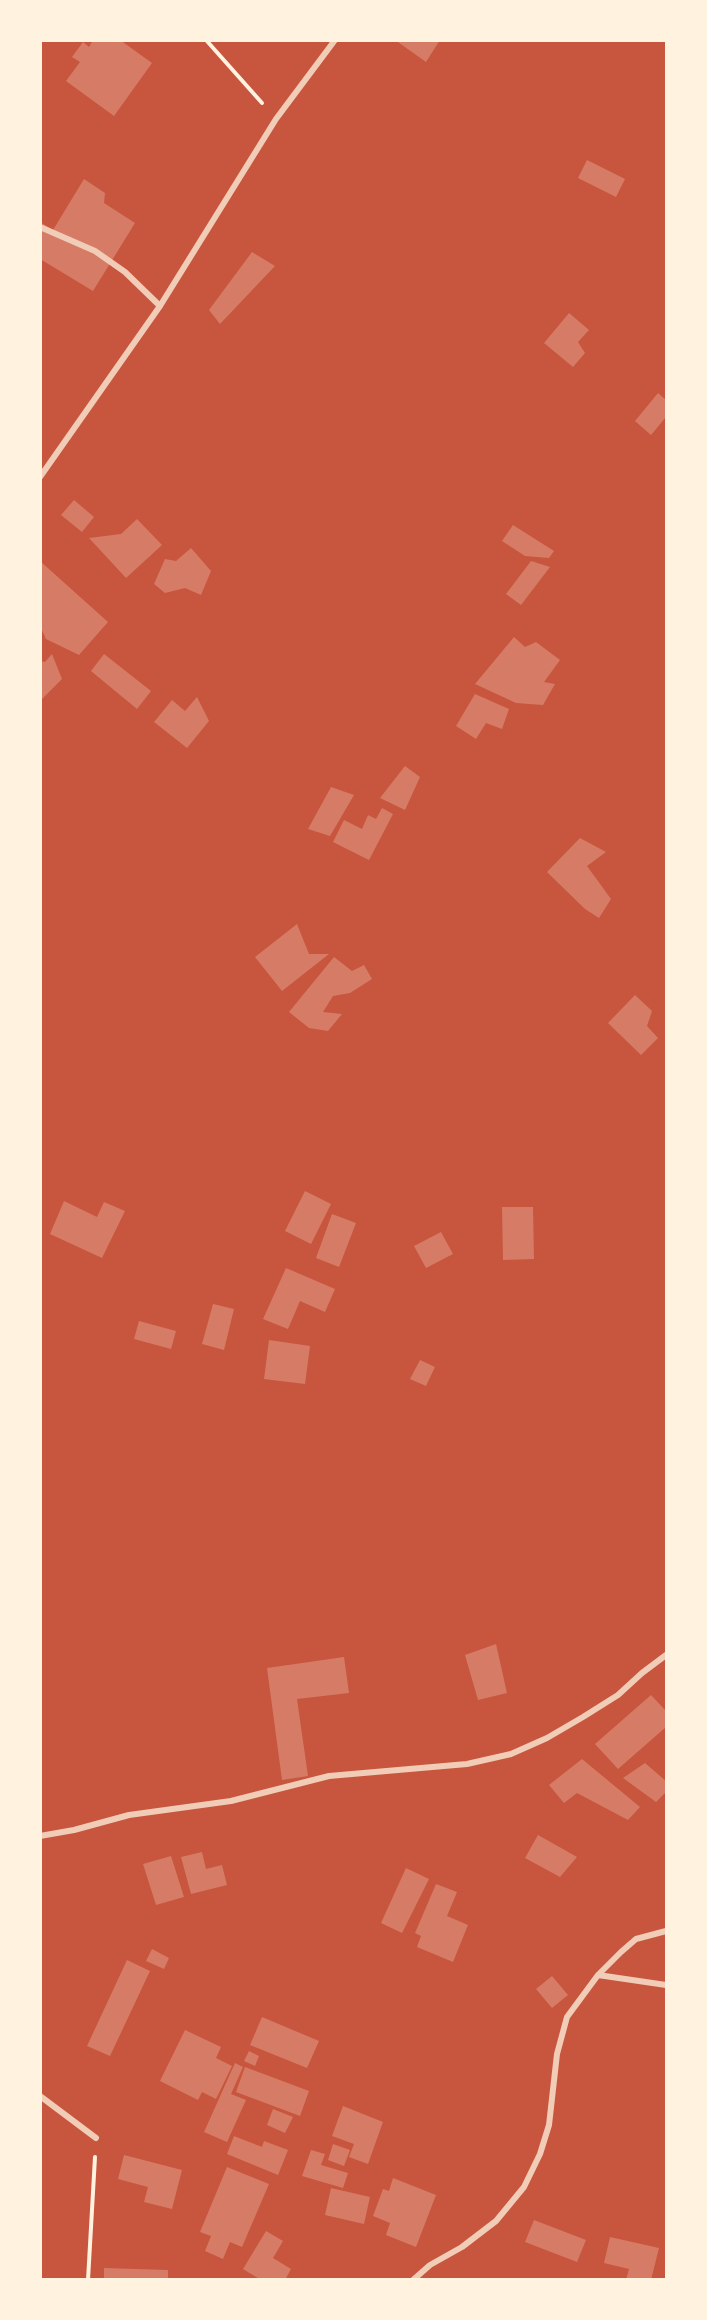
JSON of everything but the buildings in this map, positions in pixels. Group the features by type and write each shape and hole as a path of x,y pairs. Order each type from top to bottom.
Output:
{"street":[{"path":"40,477 160,306 276,119 335,40"},
{"path":"40,227 95,251 125,272 160,306"},
{"path":"40,1836 74,1830 129,1815 231,1801 329,1776 467,1764 511,1754 547,1738 618,1695 666,1655"},
{"path":"413,2280 430,2265 462,2247 495,2221 524,2187 540,2154 549,2125 557,2054 567,2017 598,1975 636,1939 666,1931"},
{"path":"598,1975 666,1985"},
{"path":"40,2097 96,2138"}],"path":[{"path":"206,40 276,119"},
{"path":"88,2280 96,2138"}]}
